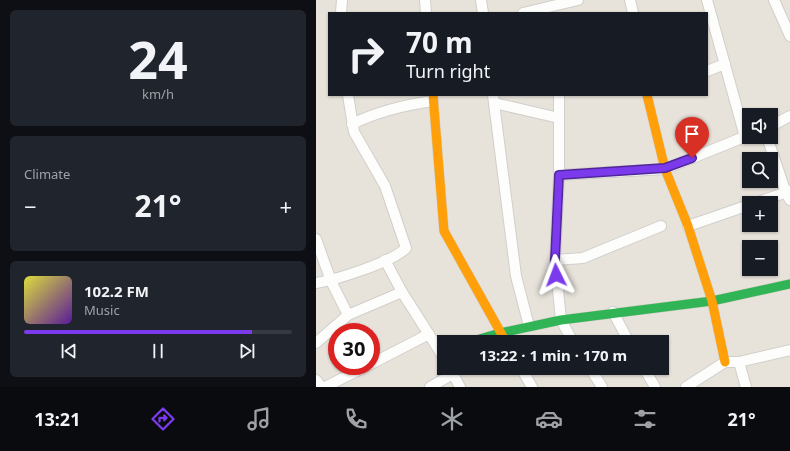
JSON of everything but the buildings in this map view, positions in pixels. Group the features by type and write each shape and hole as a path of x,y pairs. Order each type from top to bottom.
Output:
{"street":[{"path":"341,12 342,0"},
{"path":"425,0 426,12"},
{"path":"481,0 483,12"},
{"path":"531,12 556,9 578,0"},
{"path":"630,0 633,12"},
{"path":"707,0 742,120"},
{"path":"774,0 790,36"},
{"path":"708,71 725,64"},
{"path":"316,283 331,281 385,260 404,250 405,245 385,186 354,132 348,96"},
{"path":"559,96 559,175 555,260 561,320 569,335"},
{"path":"647,96 665,168 688,226 712,301 725,362"},
{"path":"352,124 375,113 433,98 444,231 500,333"},
{"path":"529,326 516,276 493,99 559,118"},
{"path":"778,122 790,116"},
{"path":"559,175 665,168 742,138"},
{"path":"770,144 789,195 778,198"},
{"path":"688,226 742,207"},
{"path":"555,260 583,258 661,226"},
{"path":"316,239 331,281 348,316"},
{"path":"385,260 402,292 437,345"},
{"path":"493,335 529,326 612,312 712,301 790,284"},
{"path":"316,343 348,316 402,292"},
{"path":"612,312 625,335"},
{"path":"380,359 429,334"},
{"path":"686,387 725,362 739,362 790,350"},
{"path":"739,362 746,387"},
{"path":"325,387 349,375"},
{"path":"430,387 446,375"},
{"path":"453,375 460,387"},
{"path":"525,375 532,387"},
{"path":"594,375 602,387"},
{"path":"648,375 654,387"},
{"path":"316,380 320,387"}],"shaded area":[{"path":"316,0 790,0 790,387 316,387"}],"traffic: fast":[{"path":"493,335 561,320 712,301 790,284"}],"traffic: slow":[{"path":"433,96 444,231 502,335"},
{"path":"647,96 665,169 688,226 712,301 725,362"}],"route":[{"path":"556,275 555,260 559,175 665,168 692,158"}]}
